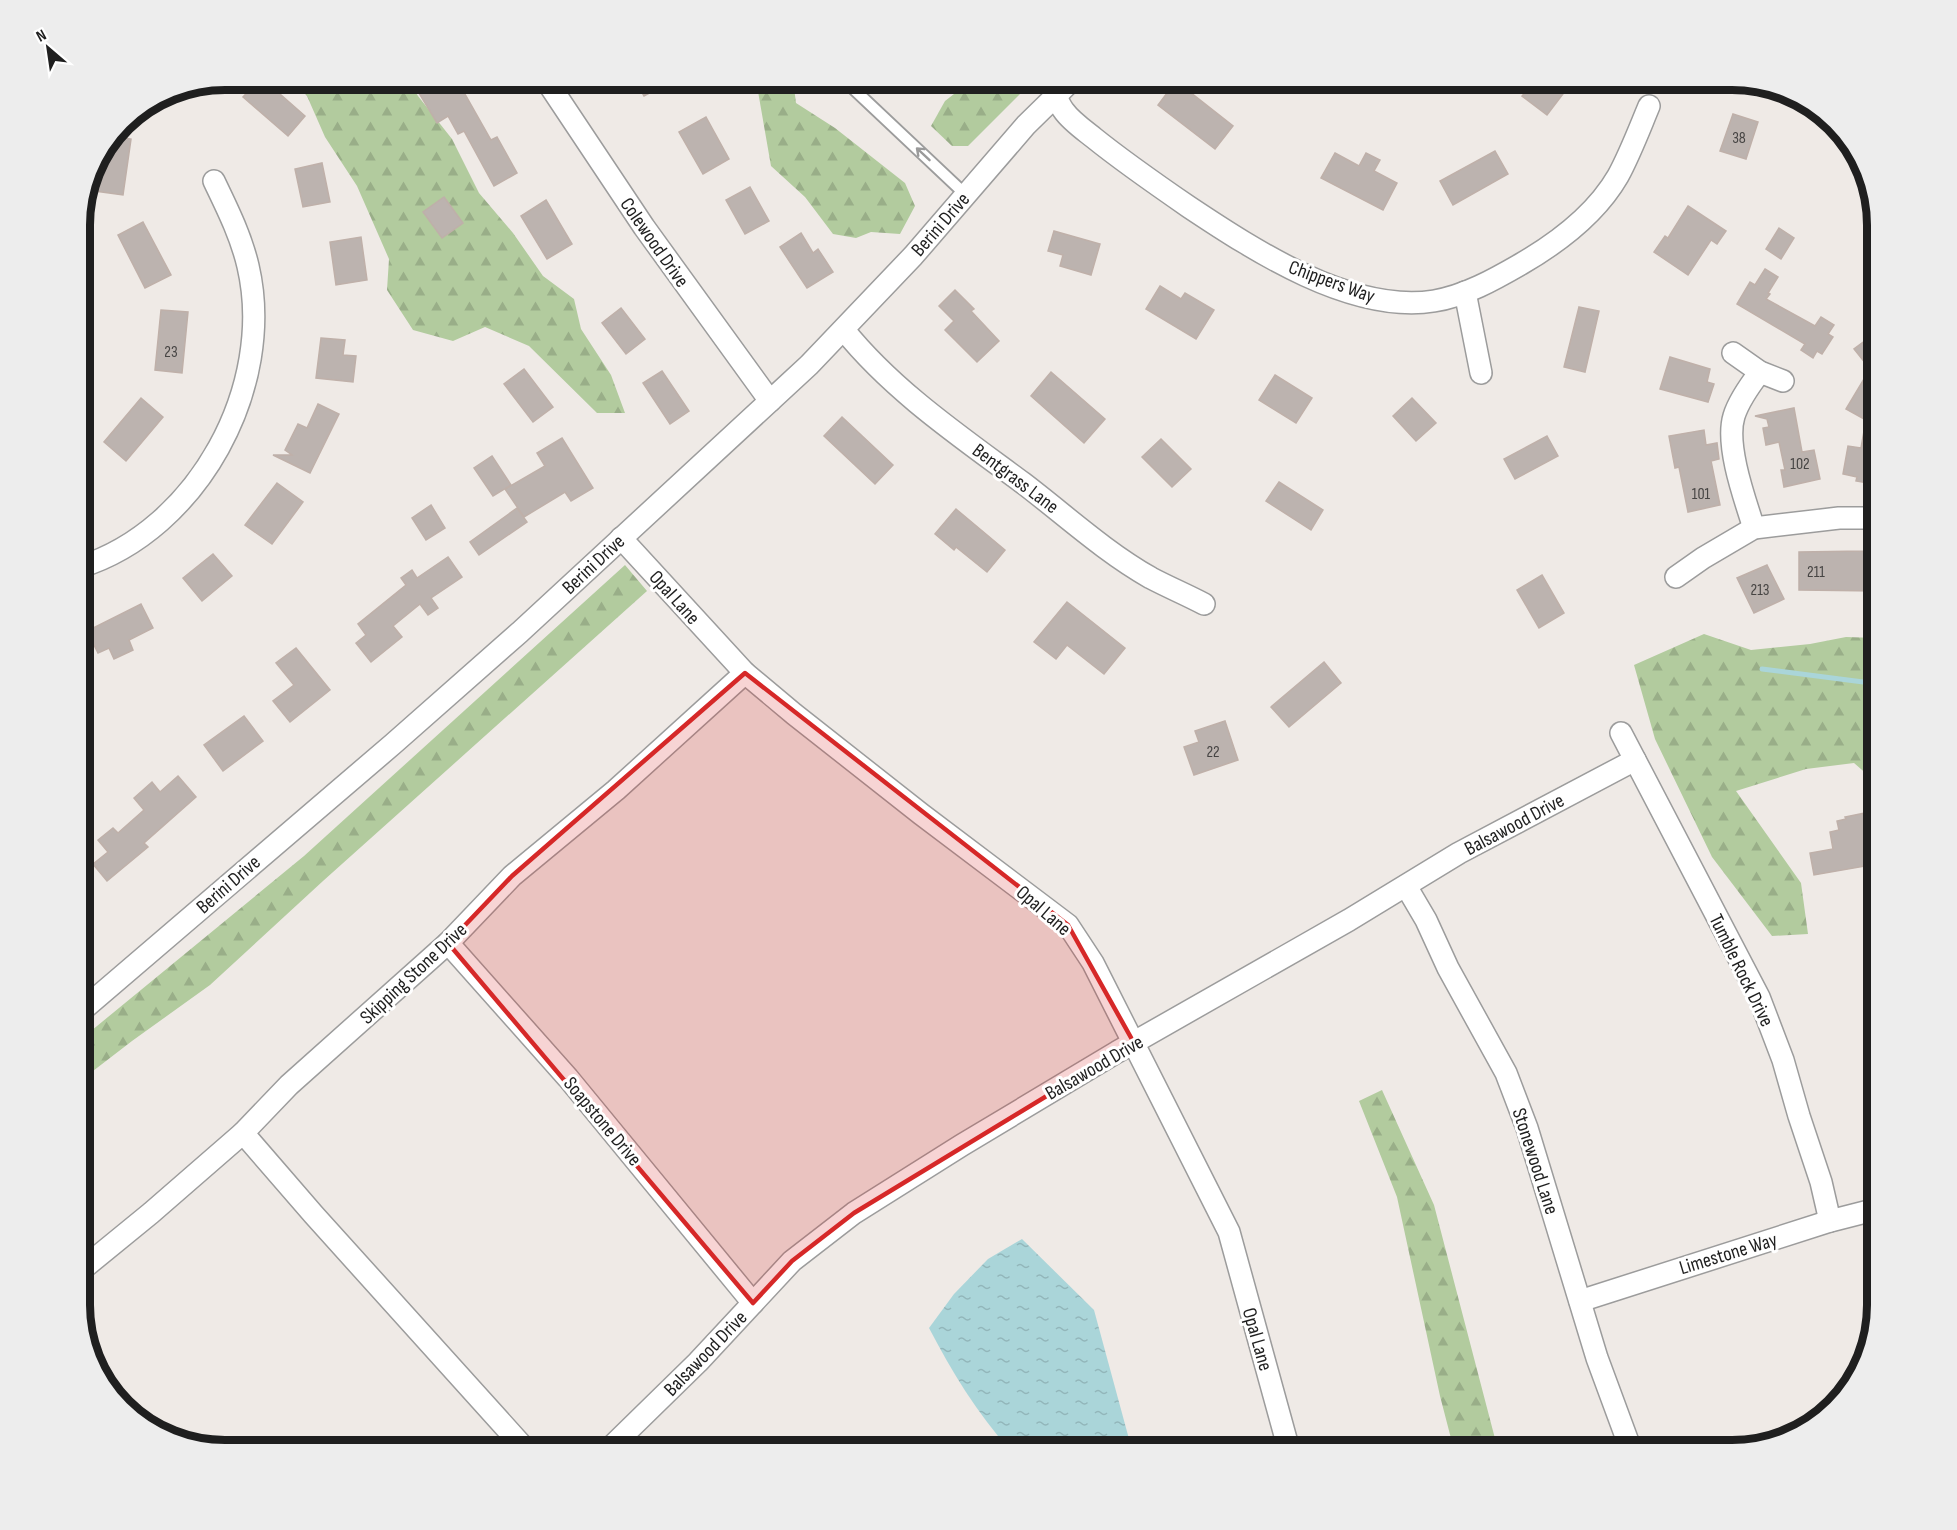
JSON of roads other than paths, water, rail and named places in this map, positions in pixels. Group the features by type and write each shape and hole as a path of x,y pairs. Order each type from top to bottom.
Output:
{"street":[{"name":"Colewood Drive","path":"553,90 649,235 770,401"},
{"name":"Berini Drive","path":"90,1003 520,632 770,401 844,330 1026,125 1061,90"},
{"name":"Chippers Way","path":"1055,95 1064,112 1106,148 1147,179 1245,244 1290,267 1356,294 1395,302 1434,301 1465,292 1496,279 1557,241 1584,219 1608,191 1618,176 1649,106"},
{"path":"90,563 113,553 142,536 165,518 185,497 205,472 221,446 243,391 250,359 253,297 248,266 236,227 214,181"},
{"path":"1465,292 1481,373"},
{"name":"Bentgrass Lane","path":"844,330 890,378 961,438 1150,578 1204,604"},
{"path":"1733,353 1760,372 1783,381"},
{"path":"1754,528 1743,495 1732,441 1734,416 1748,387 1760,372"},
{"path":"1676,577 1754,528 1839,518 1867,518"},
{"name":"Opal Lane","path":"621,538 745,673 921,814 1068,925 1093,963 1229,1233 1286,1440"},
{"name":"Skipping Stone Drive","path":"90,1263 243,1133 289,1085 448,943 512,876 616,789 745,673"},
{"name":"Tumble Rock Drive","path":"1621,733 1759,998 1783,1060 1821,1182 1830,1221"},
{"name":"Balsawood Drive","path":"618,1440 698,1362 792,1261 854,1213 962,1145 1459,854 1635,760"},
{"name":"Stonewood Lane","path":"1406,886 1506,1073 1527,1128 1596,1358 1627,1440"},
{"name":"Soapstone Drive","path":"448,943 568,1078 753,1303"},
{"path":"243,1133 517,1440"},
{"name":"Limestone Way","path":"1580,1301 1830,1221 1867,1212"}],"lane":[{"path":"855,90 966,195"}],"water":[{"path":"1022,1239 1094,1310 1129,1440 1002,1440 987,1422 966,1392 929,1328 954,1294 988,1259"}],"waterway":[{"path":"1762,669 1867,682"}]}
